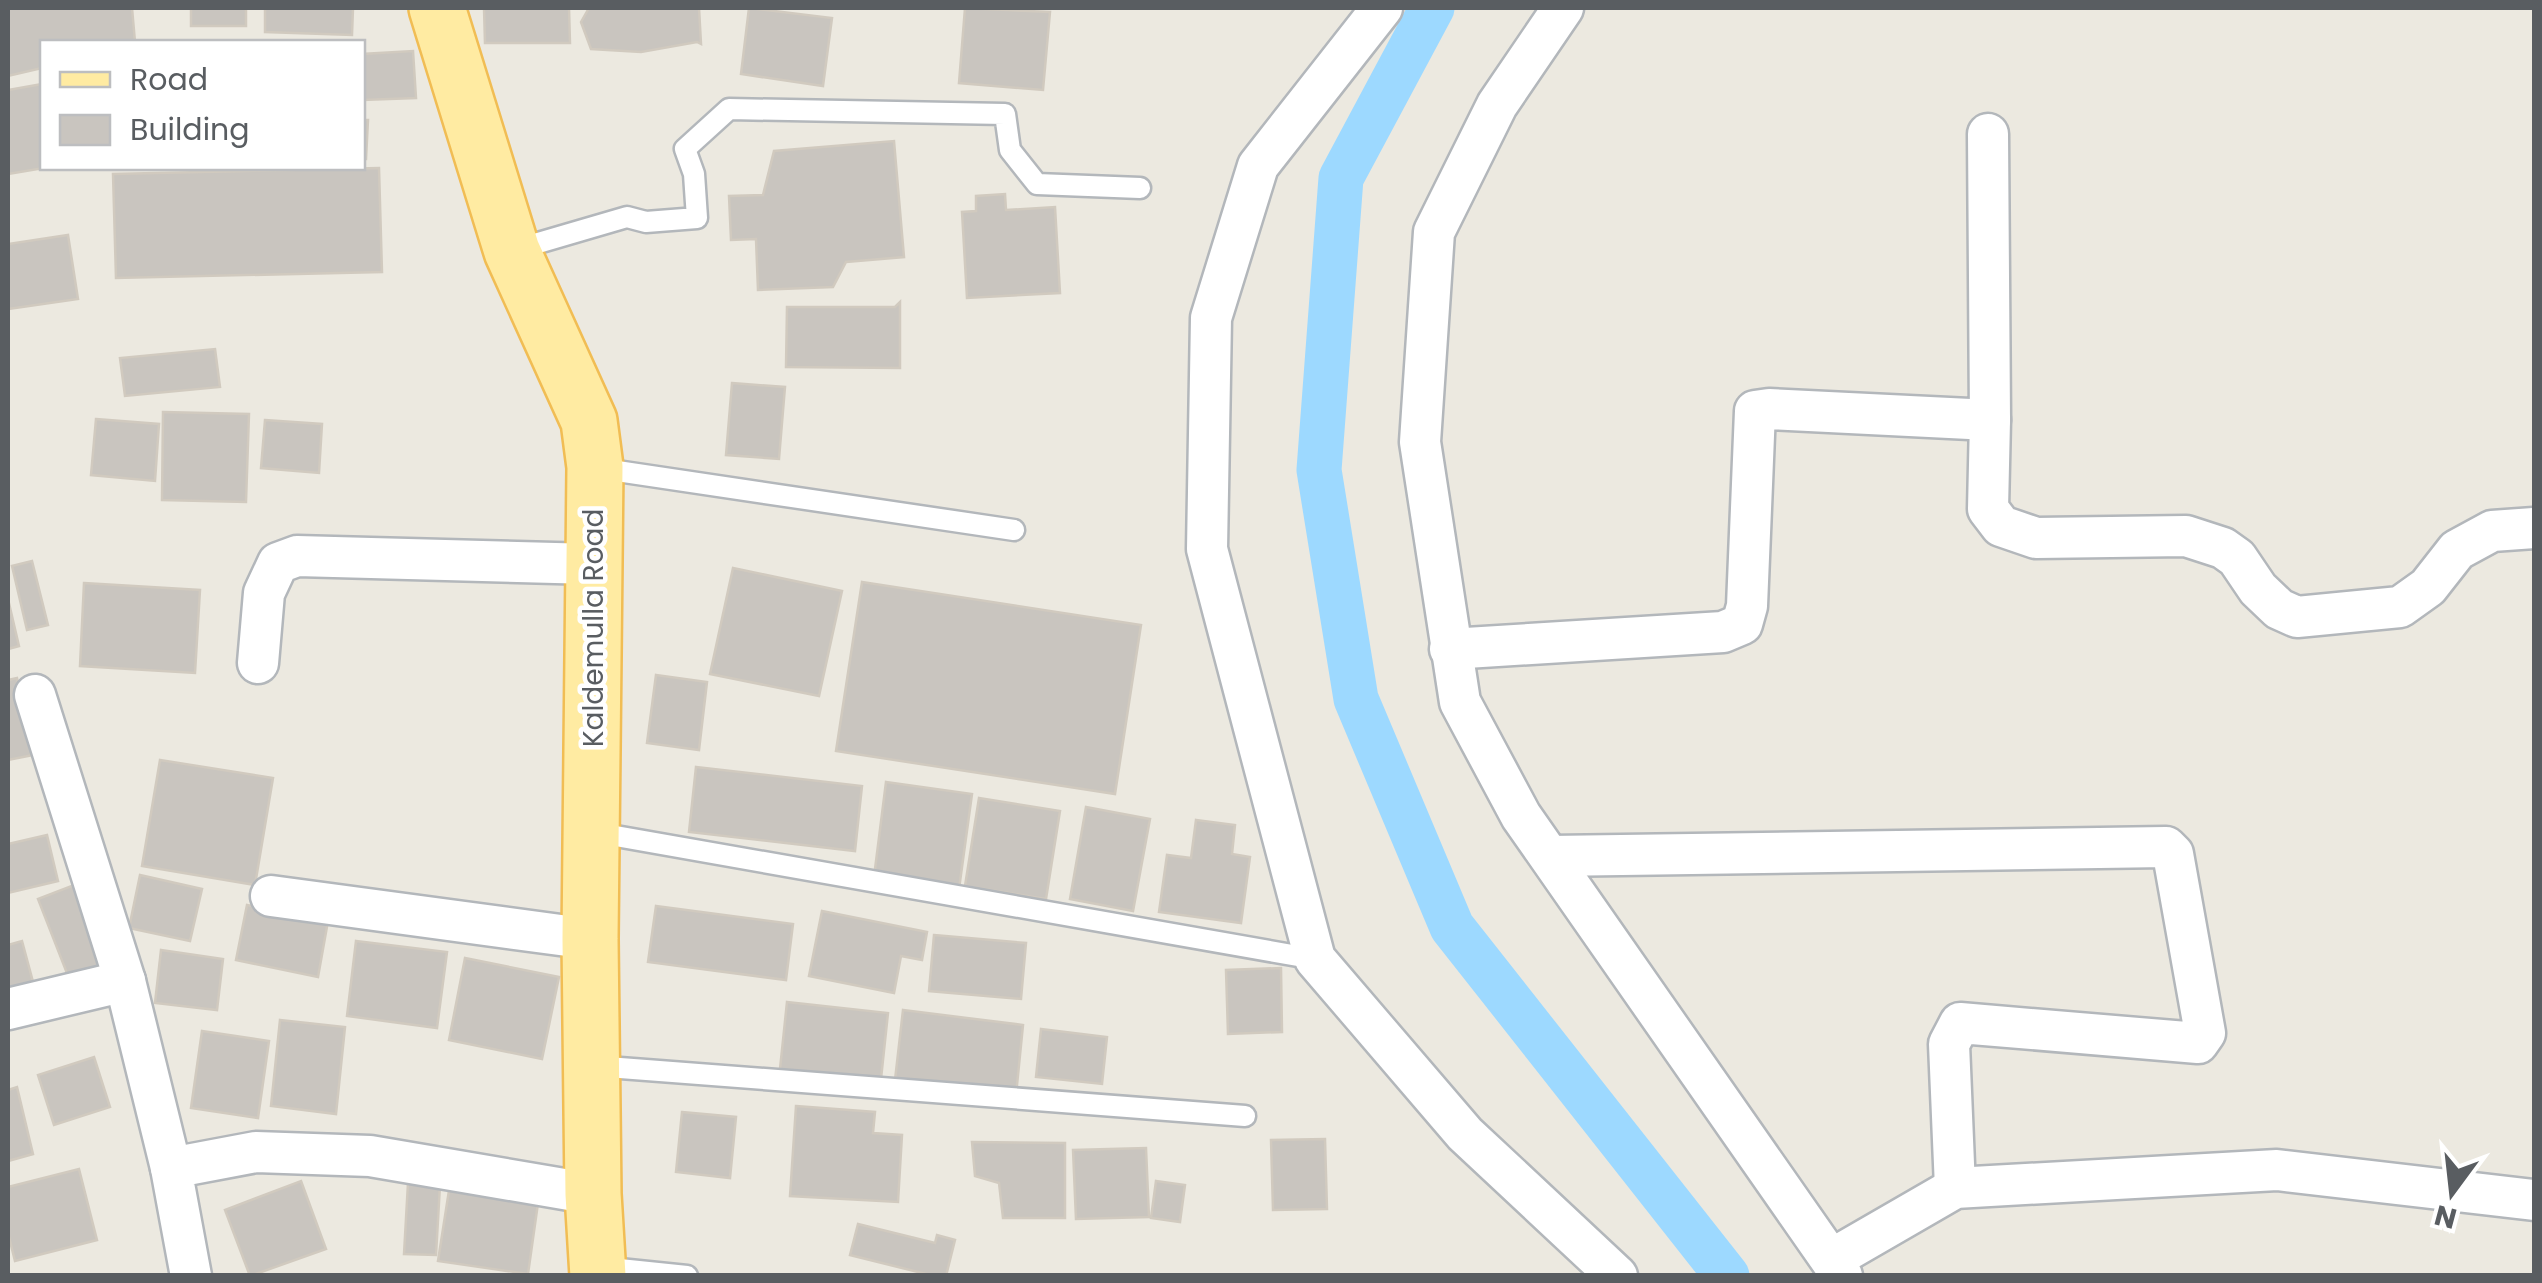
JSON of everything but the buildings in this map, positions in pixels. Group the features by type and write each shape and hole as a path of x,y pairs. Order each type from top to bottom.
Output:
{"main road":[{"name":"Kaldemulla Road","path":"437,8 512,251 589,421 594,467 590,939 598,1271"}],"street":[{"path":"1382,8 1258,166 1211,318 1207,549 1315,959 1465,1134 1618,1276"},
{"path":"1562,8 1496,105 1434,232 1420,442 1460,702 1521,816 1837,1267 1955,1188 2276,1170 2534,1200"},
{"path":"1988,134 1988,509 2002,526 2036,538 2186,536 2208,542 2236,558 2258,589 2279,609 2297,616 2400,608 2428,587 2457,550 2492,532 2534,528"},
{"path":"1450,649 1723,632 1742,624 1747,606 1755,411 1990,420"},
{"path":"258,662 264,593 278,563 297,556 593,564"},
{"path":"36,695 126,981 172,1168 191,1276"},
{"path":"1551,856 2166,847 2174,854 2204,1033 2198,1043 1960,1023 1949,1044 1955,1188"},
{"path":"271,896 590,939"},
{"path":"8,1010 126,981"},
{"path":"172,1168 256,1152 370,1156 594,1194"}],"lane":[{"path":"512,251 627,217 646,222 697,218 694,174 685,149 730,109 1006,114 1010,150 1036,184 1140,188"},
{"path":"594,467 1014,530"},
{"path":"592,832 1315,959"},
{"path":"592,1066 1245,1116"},
{"path":"598,1271 687,1276"}],"waterway":[{"path":"1432,8 1341,178 1319,470 1356,699 1452,927 1727,1276"}]}
